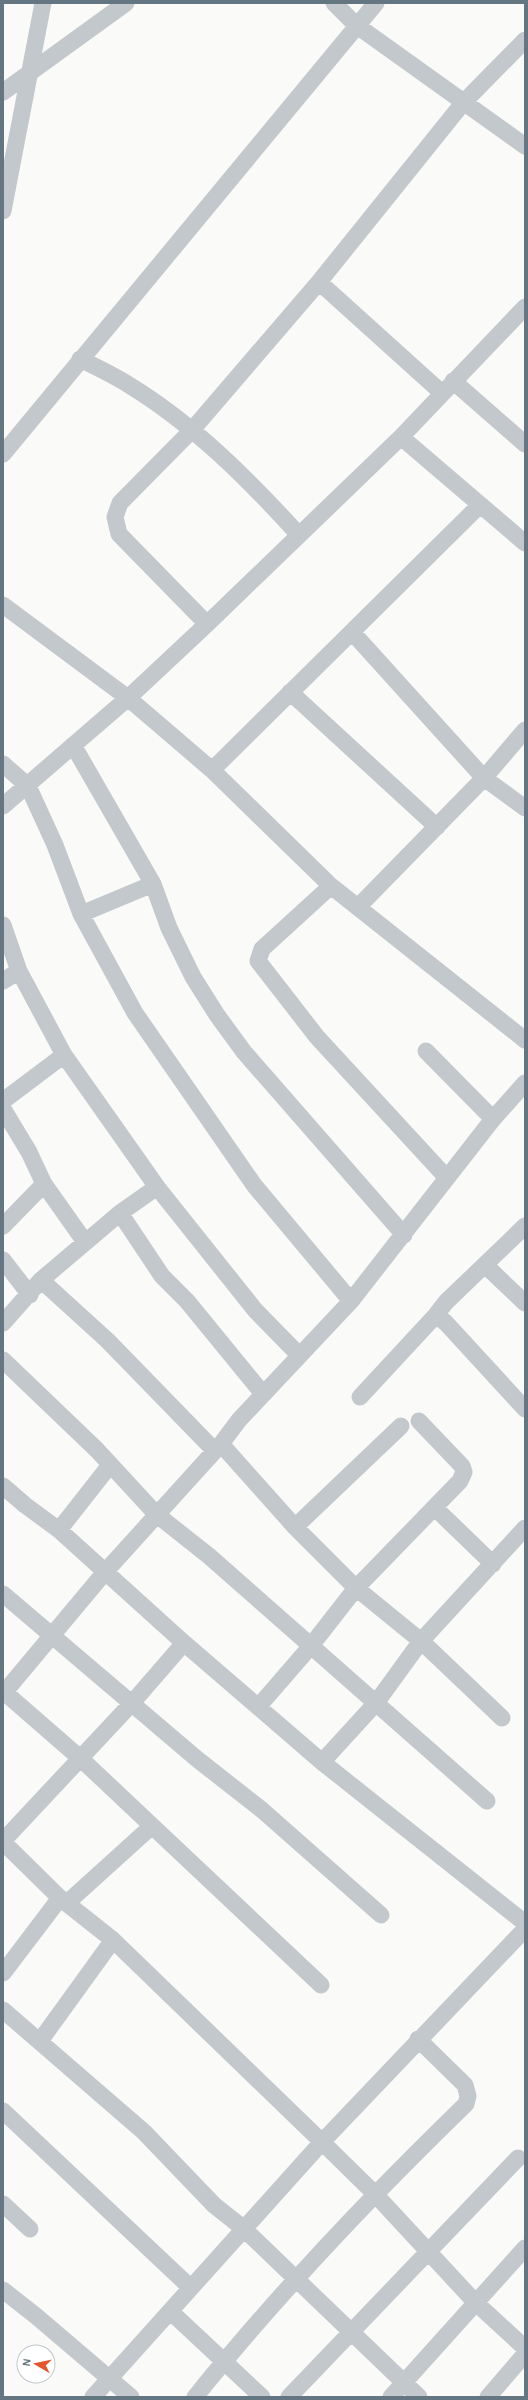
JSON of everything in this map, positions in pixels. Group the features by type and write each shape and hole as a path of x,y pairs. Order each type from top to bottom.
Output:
{"street":[{"path":"3,210 28,74 43,3"},
{"path":"3,92 126,3"},
{"path":"334,3 356,25 462,103 525,146"},
{"path":"3,454 80,358 356,25 376,3"},
{"path":"207,624 119,534 115,518 120,503 192,430 319,282 462,103 525,40"},
{"path":"319,282 448,387 525,444"},
{"path":"3,806 28,786 128,698 207,624 298,534 401,437 525,307"},
{"path":"80,358 129,385 192,430 265,498 298,534"},
{"path":"401,437 525,543"},
{"path":"212,770 480,505"},
{"path":"3,605 128,698 212,770 331,886 525,1040"},
{"path":"352,632 484,778 525,808"},
{"path":"290,692 437,827"},
{"path":"358,907 484,778 525,730"},
{"path":"73,745 153,884 168,928 193,977 244,1052 404,1235"},
{"path":"3,764 28,786 55,845 81,914 135,1013 254,1185 351,1301"},
{"path":"81,914 153,884"},
{"path":"331,886 262,949 258,961 317,1037 447,1178"},
{"path":"3,925 19,972 64,1055 157,1187 256,1310 300,1355"},
{"path":"3,980 19,972"},
{"path":"426,1051 493,1119"},
{"path":"3,1101 64,1055"},
{"path":"321,1985 80,1758 3,1693 156,1514 218,1447 263,1394 351,1301 493,1119 525,1083"},
{"path":"3,1109 29,1152 44,1184 85,1242"},
{"path":"3,1226 44,1184"},
{"path":"3,1323 30,1295 41,1280 120,1213 157,1187"},
{"path":"120,1213 162,1276 187,1301 263,1394"},
{"path":"360,1397 436,1315 446,1302 525,1226"},
{"path":"3,1260 30,1295"},
{"path":"485,1265 525,1303"},
{"path":"41,1280 108,1341 218,1447 356,1588 421,1641 502,1718"},
{"path":"436,1315 525,1410"},
{"path":"3,1360 97,1450 156,1514 209,1556 310,1647 487,1801"},
{"path":"258,1707 310,1647 356,1588 460,1481 464,1472 462,1466 419,1421"},
{"path":"295,1527 401,1426"},
{"path":"59,1530 110,1465"},
{"path":"3,1486 25,1505 59,1530 184,1643 322,1762 525,1923"},
{"path":"435,1508 492,1564"},
{"path":"322,1762 376,1703 421,1641 525,1528"},
{"path":"3,1594 51,1637 132,1703 197,1760 262,1810 381,1915"},
{"path":"184,1643 132,1703 3,1842 64,1900 113,1940 322,2142 374,2193 475,2302 525,2348"},
{"path":"3,1973 64,1900 152,1826"},
{"path":"93,2397 108,2378 171,2312 243,2228 322,2142 418,2039 525,1928"},
{"path":"40,2041 113,1940"},
{"path":"3,2010 144,2132 214,2205 243,2228 419,2397"},
{"path":"195,2397 224,2361 374,2193 466,2104 468,2096 465,2085 418,2039"},
{"path":"3,2111 191,2288"},
{"path":"289,2397 427,2251 518,2158"},
{"path":"3,2204 30,2229"},
{"path":"390,2397 525,2248"},
{"path":"3,2290 36,2316 131,2397"},
{"path":"171,2312 262,2397"},
{"path":"488,2397 525,2354"}]}
